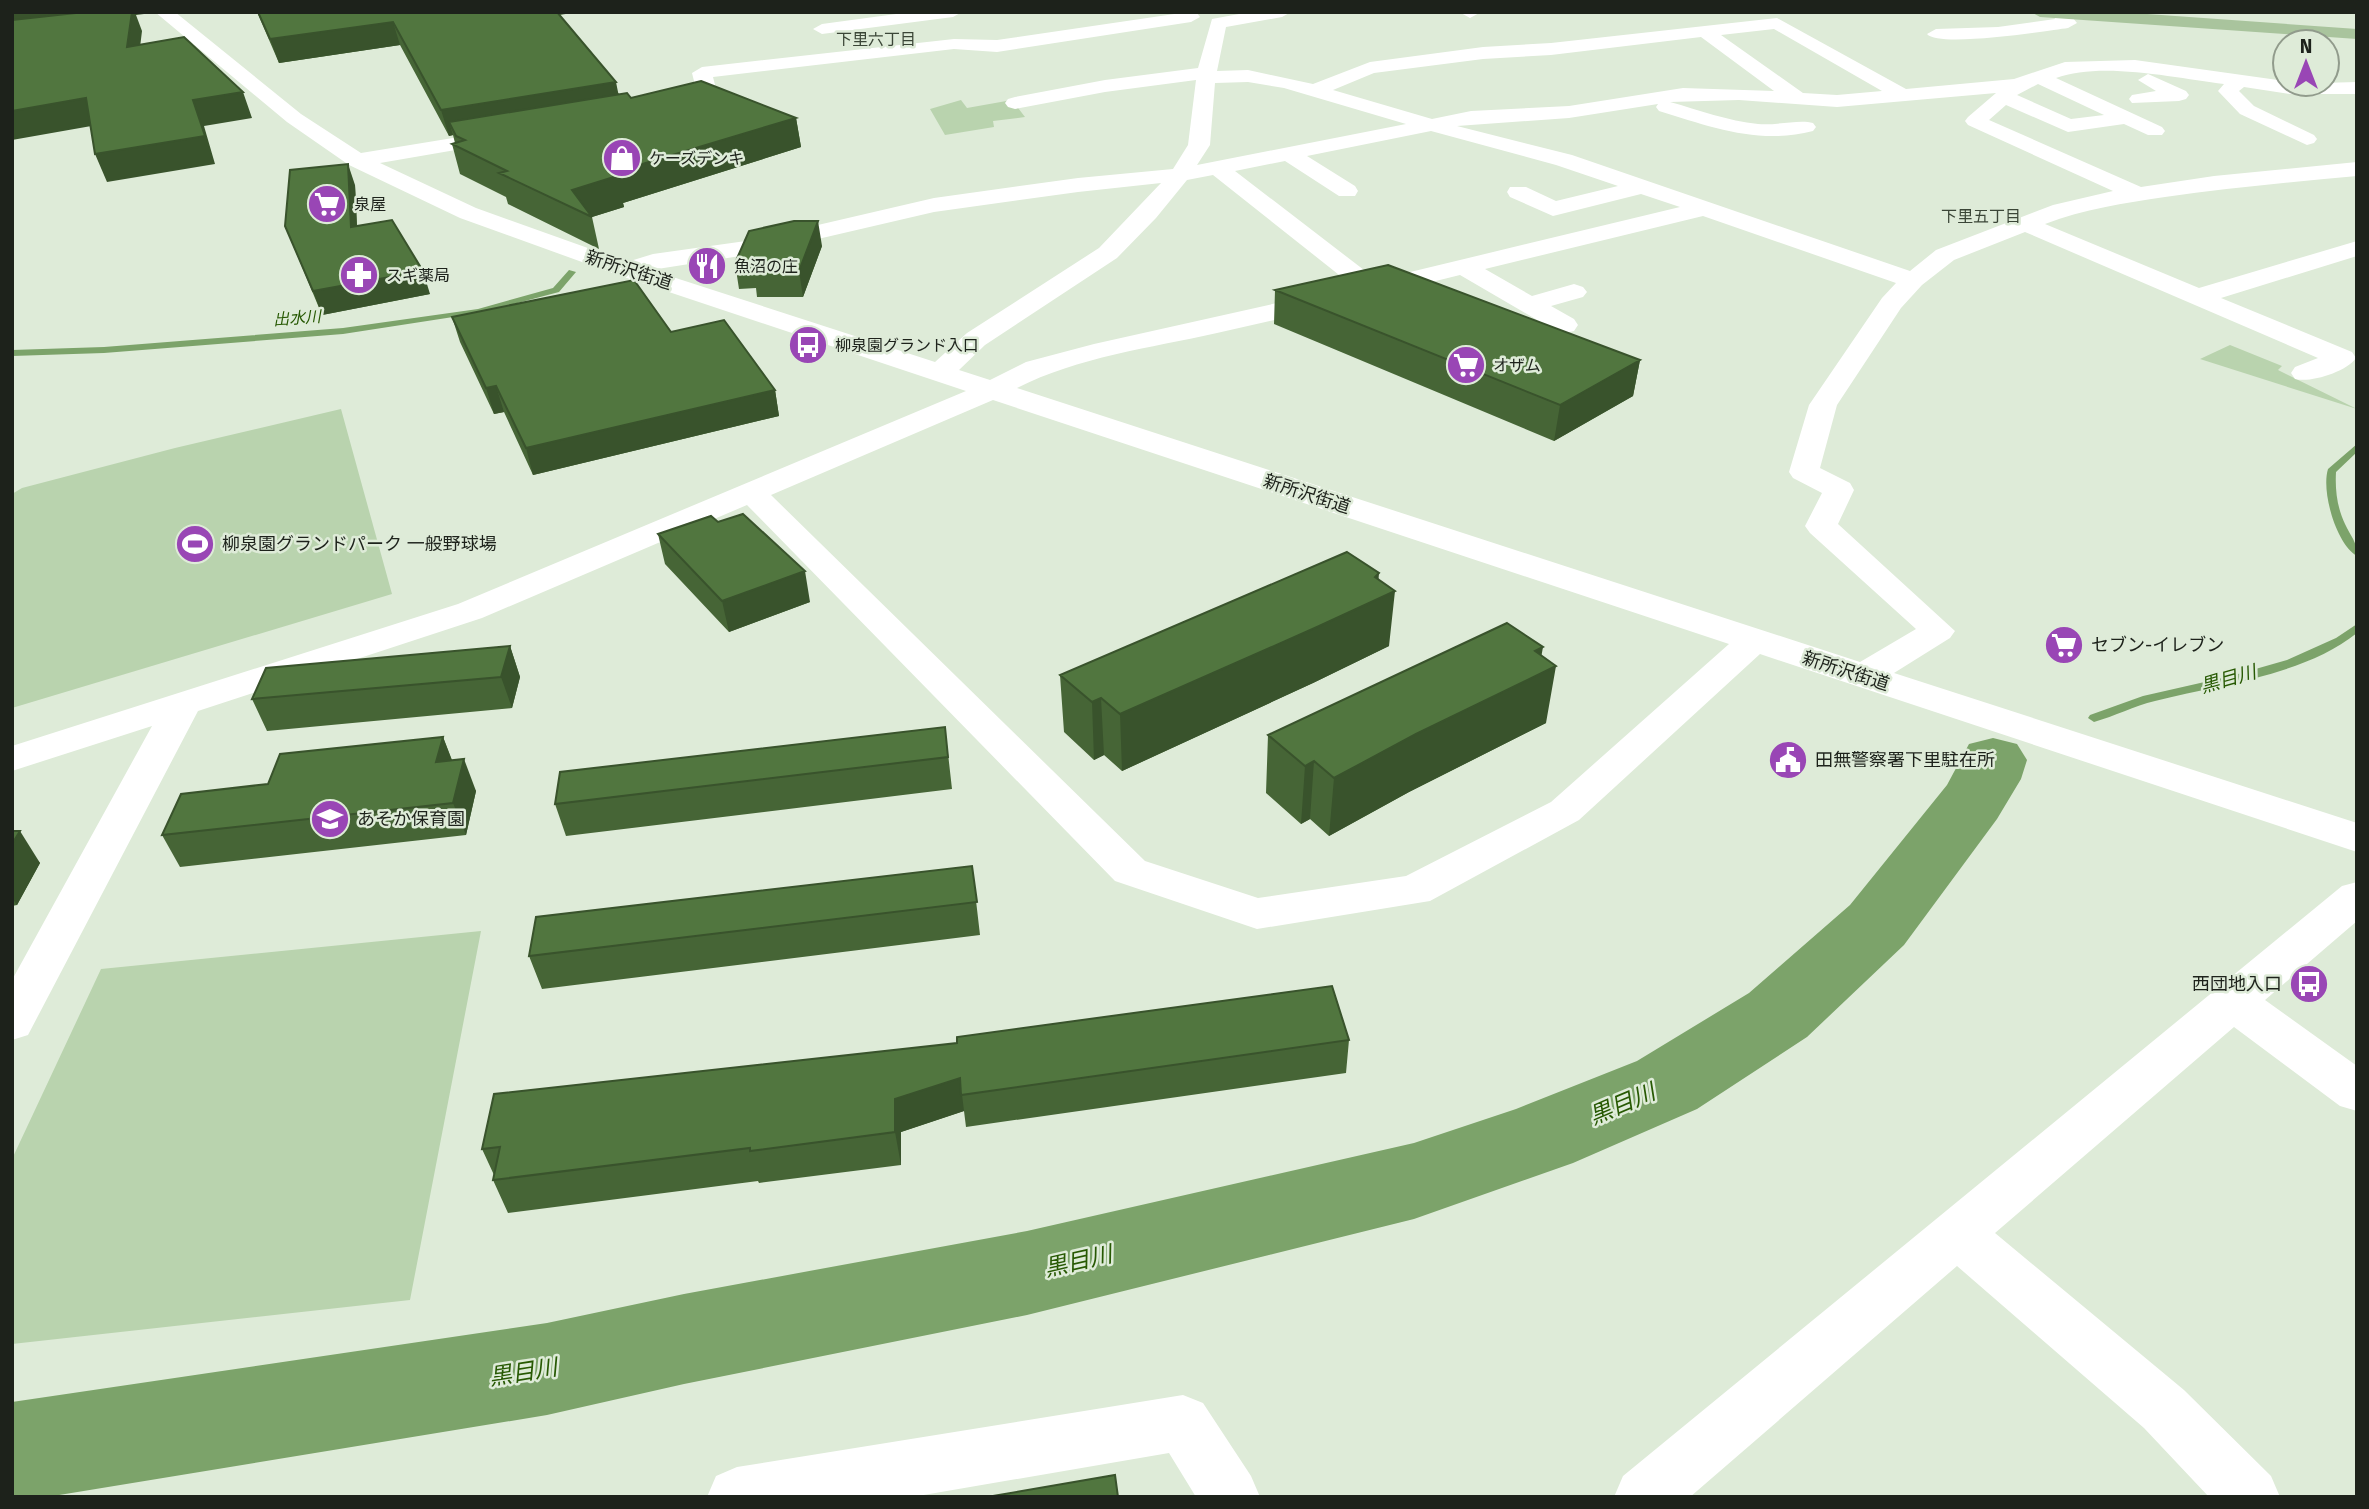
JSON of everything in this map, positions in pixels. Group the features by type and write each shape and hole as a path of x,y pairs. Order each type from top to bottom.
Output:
{"main road":[{"path":"2040,12 2357,34"}],"street":[{"path":"822,29 906,15 953,12"},
{"path":"654,110 709,101 702,74 954,44 997,46 1182,15 1217,23 1280,12"},
{"path":"2112,12 2131,19"},
{"path":"1936,34 1998,33 2068,23 2060,14"},
{"path":"145,22 168,15"},
{"name":"新所沢街道","path":"168,15 279,105 357,160 468,213 627,270 2357,838"},
{"path":"940,372 976,339 1108,253 1180,175 1199,145 1207,75 1217,23"},
{"path":"1314,91 1370,68 1777,23 1901,94"},
{"path":"1704,31 1796,97"},
{"path":"1998,33 2021,44"},
{"path":"2043,56 2065,68"},
{"path":"2119,66 2179,95 2139,99"},
{"path":"2138,194 1975,121 2010,90 2065,68 2119,66 2235,72 2279,87 2357,88"},
{"path":"2235,72 2228,90 2248,110 2307,139"},
{"path":"1014,103 1105,86 1207,75 1248,76 1314,91 1577,164 1913,280"},
{"path":"2038,77 2155,131"},
{"path":"627,270 662,260 753,247 934,205 1077,185 1180,175 1471,117 1569,112 1683,94 1796,97 1837,101 1901,94 2010,90 2068,126 2127,118"},
{"path":"1643,101 1739,128 1792,133 1806,127"},
{"path":"357,160 519,133"},
{"path":"1288,153 1347,191"},
{"path":"1217,167 1372,289"},
{"path":"1863,676 1938,631 1821,526 1839,491 1804,472 1823,405 1891,303 1913,280 1945,255 2061,210 2138,194 2214,183 2357,169"},
{"path":"1519,198 1553,209 1642,187"},
{"path":"12,760 470,611 1036,369 1104,349 1372,289 1706,208"},
{"path":"1715,234 1753,223"},
{"path":"2025,224 2342,358 2305,373"},
{"path":"1762,249 1797,238"},
{"path":"2197,297 2357,248"},
{"path":"1464,267 1565,325"},
{"path":"1530,304 1574,292"},
{"path":"750,491 1130,871 1257,914 1415,890 1565,811 1754,641"},
{"path":"12,1022 182,706"},
{"path":"1644,1497 2357,897"},
{"path":"2232,1001 2357,1092"},
{"path":"1957,1233 2164,1409 2250,1497"},
{"path":"737,1497 1183,1423 1230,1497"}],"green space":[{"path":"961,100 967,108 1012,100 1025,117 993,121 994,127 945,135 930,109"},
{"path":"2230,345 2282,366 2278,370 2357,409 2200,359"},
{"name":"柳泉園グランドパーク 一般野球場","path":"341,409 392,594 12,708 12,494 22,488 175,448"},
{"path":"481,931 410,1300 12,1344 12,1159 101,969"}],"building":[{"path":"85,12 132,12 127,47 184,37 243,92 193,100 205,136 95,154 86,98 12,111 12,20"},
{"path":"258,12 557,12 616,82 441,110 393,22 270,39"},
{"path":"701,81 796,118 612,173 617,176 572,190 592,217 499,173 507,171 452,144 465,140 456,136 449,122 627,93 631,98"},
{"path":"348,164 351,227 392,220 423,271 313,291 285,226 290,170"},
{"path":"794,221 818,221 799,271 752,271 756,263 735,263 749,231"},
{"path":"1388,265 1640,360 1560,405 1275,290"},
{"path":"634,280 671,332 724,320 775,390 526,448 496,386 486,388 452,317"},
{"path":"743,514 805,571 722,601 658,534 711,516 718,522"},
{"path":"1347,552 1379,573 1375,577 1395,591 1120,714 1101,698 1092,702 1060,675"},
{"path":"1507,623 1543,647 1535,651 1556,666 1416,734 1334,778 1314,761 1305,766 1268,735"},
{"path":"510,646 501,677 252,699 266,668"},
{"path":"945,727 948,757 555,804 560,772"},
{"path":"443,737 436,762 464,759 453,803 162,835 181,794 268,784 280,754"},
{"path":"12,831 20,831 12,844"},
{"path":"972,866 977,902 529,956 536,917"},
{"path":"1332,986 1349,1040 961,1095 960,1078 895,1099 895,1132 493,1180 500,1147 482,1149 494,1094 957,1043 957,1037"},
{"path":"1115,1475 1118,1497 987,1497"}],"waterway":[{"name":"出水川","path":"12,353 104,350 343,331 479,311 556,290 572,272"},
{"name":"黒目川","path":"2357,447 2331,471 2330,483 2336,514 2357,553"},
{"name":"黒目川","path":"2094,718 2147,699 2232,680 2291,663 2318,652 2357,627"},
{"name":"黒目川","path":"12,1452 547,1369 684,1339 1027,1273 1414,1181 1542,1137 1667,1085 1778,1015 1877,925 1972,802 1986,779 1993,760"}],"place":[{"name":"ケーズデンキ","path":"622,158"},
{"name":"泉屋","path":"327,204"},
{"name":"魚沼の庄","path":"707,266"},
{"name":"スギ薬局","path":"359,275"},
{"name":"柳泉園グランド入口","path":"808,345"},
{"name":"オザム","path":"1466,365"},
{"name":"柳泉園グランドパーク 一般野球場","path":"195,544"},
{"name":"セブン-イレブン","path":"2064,645"},
{"name":"田無警察署下里駐在所","path":"1788,760"},
{"name":"あそか保育園","path":"330,819"},
{"name":"西団地入口","path":"2309,984"}],"district":[{"name":"下里六丁目","path":"876,39"},
{"name":"下里五丁目","path":"1981,216"}]}
